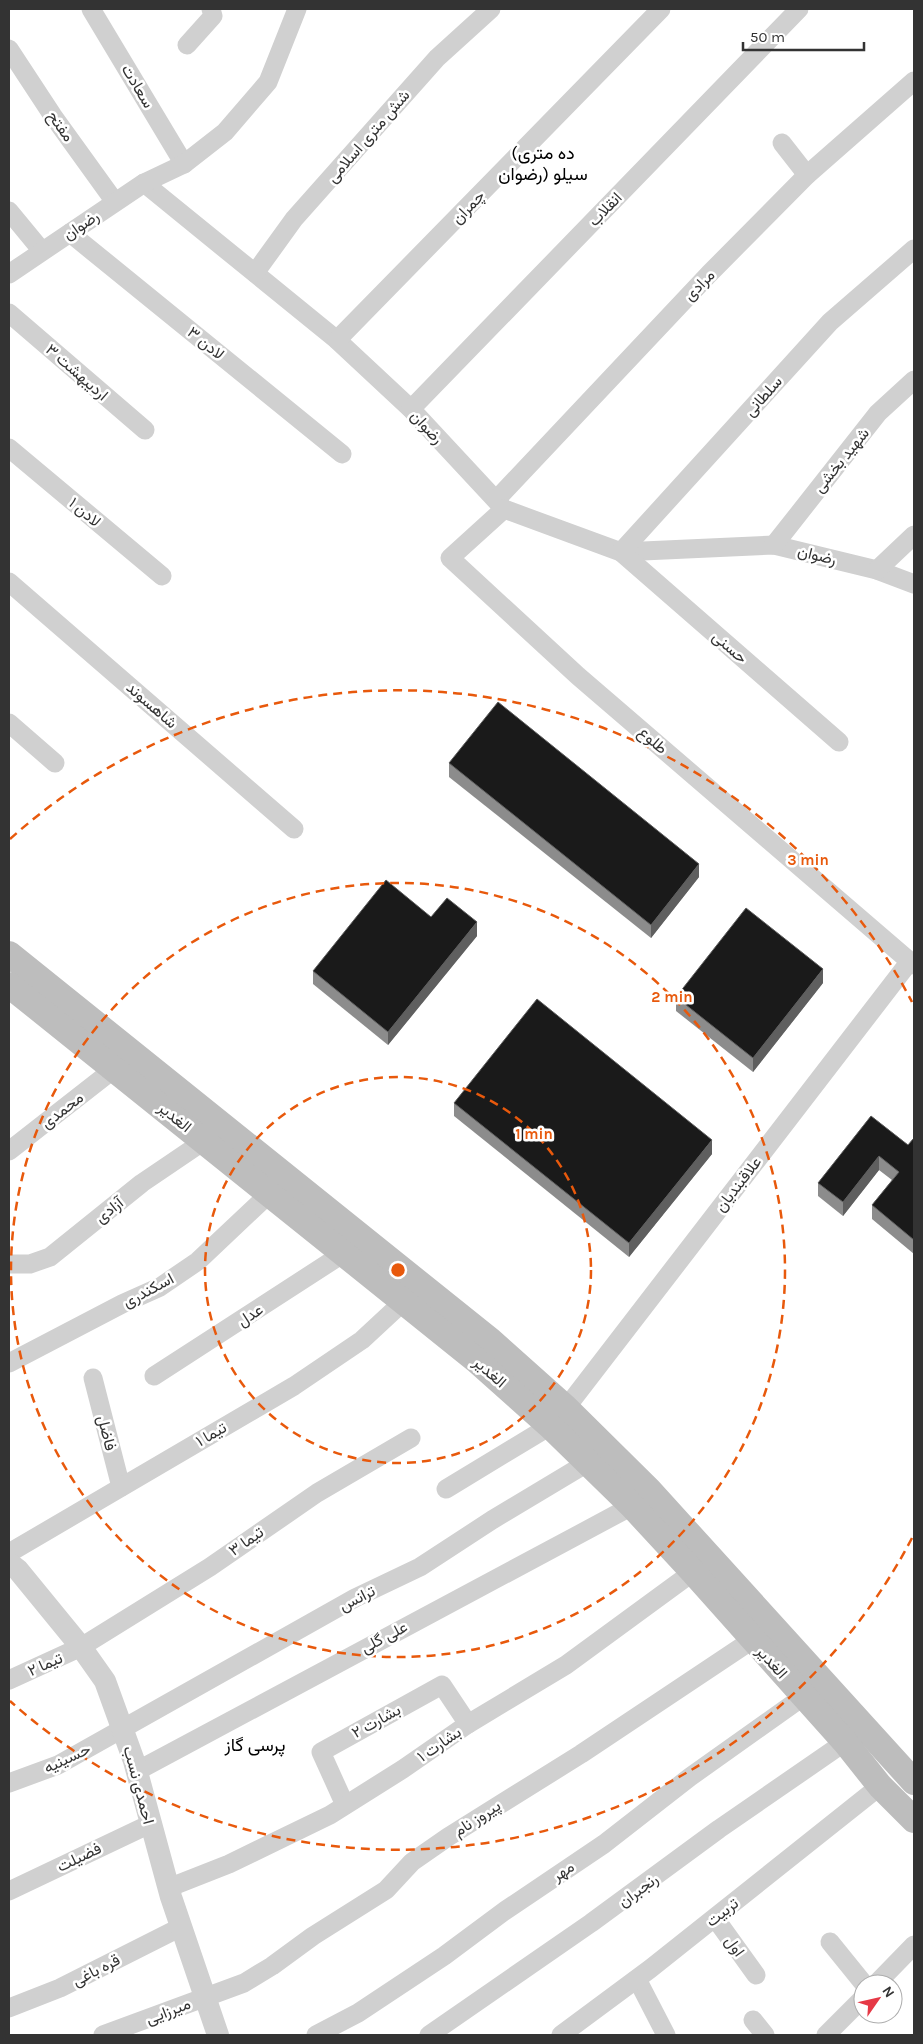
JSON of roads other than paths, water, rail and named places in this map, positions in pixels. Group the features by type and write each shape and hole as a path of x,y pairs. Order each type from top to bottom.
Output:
{"main road":[{"name":"الغدیر","path":"9,954 491,1341 558,1417 587,1463 632,1506 693,1572 845,1742 880,1786 914,1820"},
{"name":"الغدیر","path":"9,985 476,1360 558,1417 649,1490 914,1782"}],"street":[{"name":"سعادت","path":"91,9 184,164"},
{"path":"187,45 213,16 211,9"},
{"path":"144,183 184,164 225,132 268,82 297,9"},
{"name":"شش متری اسلامی","path":"255,273 294,219 436,58 491,9"},
{"name":"چمران","path":"337,340 662,9"},
{"name":"انقلاب","path":"411,409 799,9"},
{"name":"مفتح","path":"9,49 115,202"},
{"name":"مرادی","path":"500,505 702,281 807,175 914,81"},
{"path":"782,143 807,175"},
{"name":"رضوان","path":"9,274 144,183 337,340 411,409 500,505 621,552 774,545 876,570 914,584"},
{"path":"9,211 42,251"},
{"name":"لادن ۳","path":"70,233 342,454"},
{"name":"سلطانی","path":"621,552 830,322 914,250"},
{"name":"اردیبهشت ۳","path":"9,313 145,430"},
{"name":"شهید بخشی","path":"774,545 878,413 914,380"},
{"name":"لادن ۱","path":"9,448 162,576"},
{"name":"طلوع","path":"500,505 450,558 578,676 912,963"},
{"path":"876,570 914,536"},
{"name":"حسنی","path":"621,552 839,742"},
{"name":"شاهسوند","path":"9,582 294,829"},
{"path":"9,723 55,763"},
{"name":"علاقبندیان","path":"558,1417 912,963"},
{"name":"محمدی","path":"9,1151 114,1069"},
{"name":"آزادی","path":"9,1264 30,1264 50,1257 142,1183 204,1140"},
{"name":"اسکندری","path":"9,1363 122,1304 160,1287 198,1261 270,1193"},
{"name":"عدل","path":"154,1376 344,1253"},
{"name":"تیما ۱","path":"9,1553 309,1376 362,1340 404,1301"},
{"name":"فاضل","path":"93,1378 121,1488"},
{"path":"446,1488 558,1417"},
{"name":"تیما ۳","path":"81,1647 210,1567 317,1493 411,1438"},
{"name":"ترانس","path":"123,1730 355,1598 420,1567 492,1520 587,1463"},
{"name":"علی گلی","path":"137,1771 356,1651 632,1506"},
{"name":"احمدی نسب","path":"9,1563 18,1570 81,1647 105,1681 137,1771 168,1888 218,2035"},
{"name":"بشارت ۱","path":"168,1888 228,1864 299,1831 345,1805 468,1724 566,1665 693,1572"},
{"name":"پیروز نام","path":"205,1996 244,1983 272,1966 313,1936 386,1890 412,1862 448,1837 581,1754 752,1640"},
{"name":"تیما ۲","path":"9,1680 81,1647"},
{"name":"بشارت ۲","path":"345,1805 321,1752 442,1685 468,1724"},
{"name":"مهر","path":"316,2035 358,2013 444,1956 514,1904 604,1844 690,1777 804,1696"},
{"name":"حسینیه","path":"9,1783 58,1765 123,1730"},
{"name":"رنجبران","path":"430,2035 591,1923 719,1829 845,1742"},
{"name":"تربیت","path":"561,2035 637,1979 880,1786"},
{"name":"فضیلت","path":"9,1891 150,1824"},
{"name":"اول","path":"715,1918 756,1975"},
{"name":"قره باغی","path":"9,2008 60,1988 181,1927"},
{"path":"830,1942 856,1974"},
{"path":"886,1974 914,1945"},
{"path":"637,1979 666,2035"},
{"name":"میرزایی","path":"103,2035 205,1996"},
{"path":"826,2035 853,2008"},
{"path":"753,2020 765,2035"}],"district":[{"name":"(ده متری سیلو (رضوان","path":"543,163"},
{"name":"پرسی گاز","path":"255,1745"}]}
